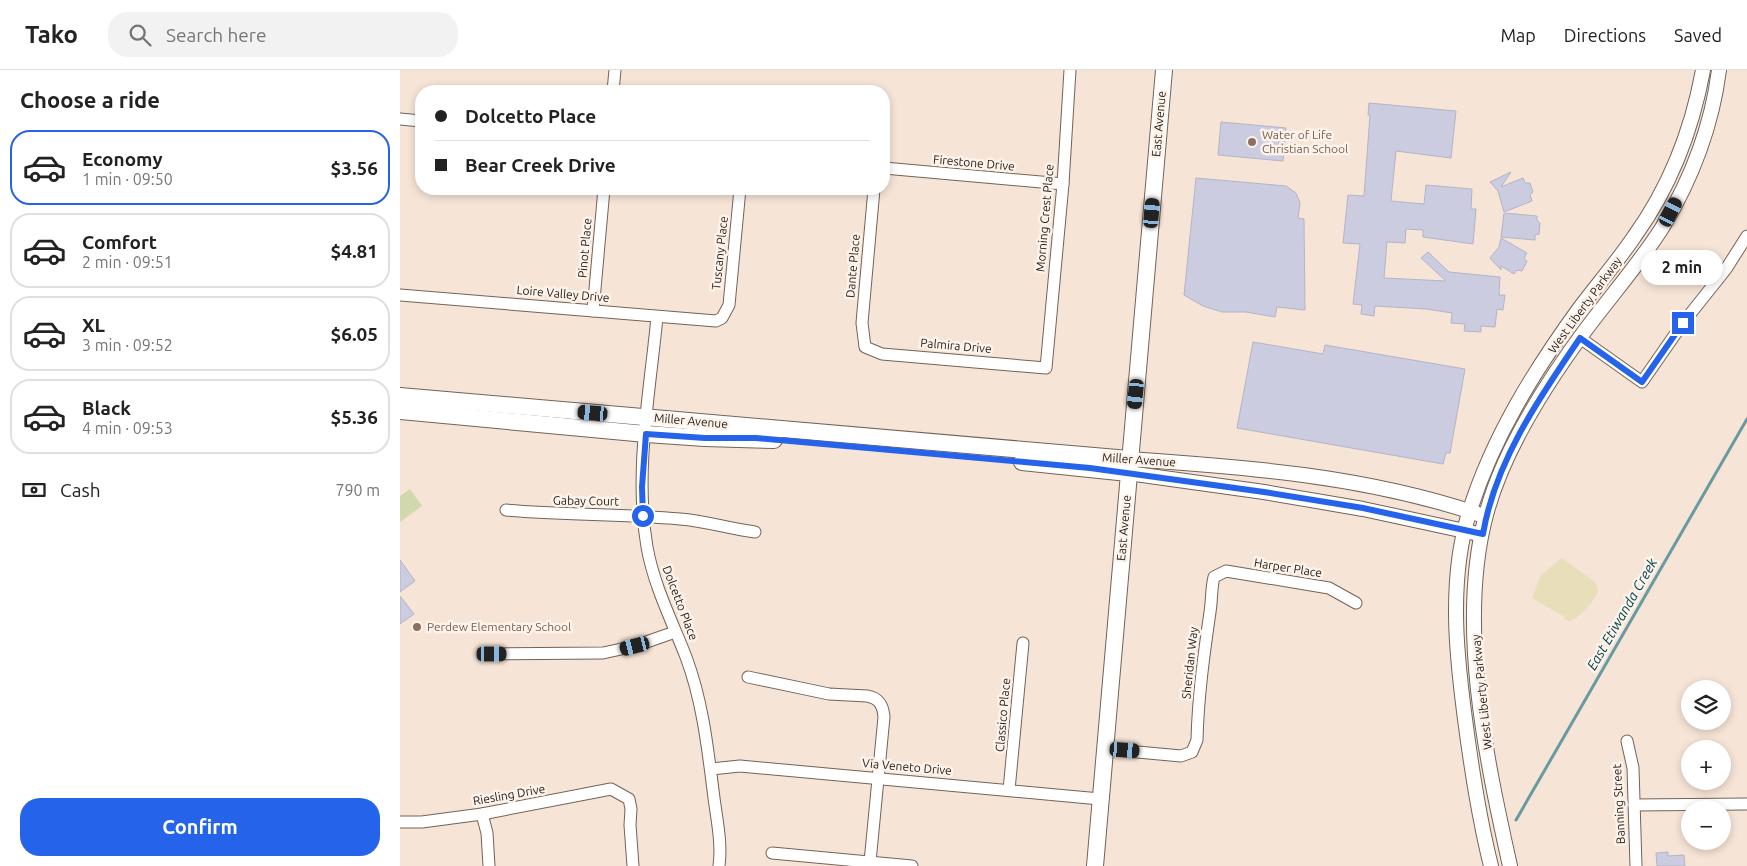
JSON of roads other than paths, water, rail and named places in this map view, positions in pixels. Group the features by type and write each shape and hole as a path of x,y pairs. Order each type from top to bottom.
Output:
{"main road":[{"name":"East Avenue","path":"1095,866 1128,466 1164,70"},
{"name":"Miller Avenue","path":"400,396 647,426 705,438 756,438 1090,468 1128,466"},
{"name":"Miller Avenue","path":"400,411 647,426"}],"street":[{"path":"614,85 615,70"},
{"name":"Morning Crest Place","path":"1046,368 1063,184 1070,70"},
{"name":"West Liberty Parkway","path":"1491,866 1473,777 1459,669 1456,623 1465,530 1470,511 1487,462 1513,411 1579,309 1635,236 1663,189 1689,128 1698,98 1703,70"},
{"name":"West Liberty Parkway","path":"1510,866 1483,726 1477,676 1474,617 1486,516 1501,475 1524,425 1580,338 1640,260 1671,212 1687,180 1705,134 1719,70"},
{"path":"400,119 415,120"},
{"name":"Firestone Drive","path":"890,169 1063,184"},
{"name":"Pinot Place","path":"593,311 603,195"},
{"name":"Tuscany Place","path":"722,318 728,305 739,195"},
{"name":"Dante Place","path":"865,347 863,314 873,195"},
{"path":"1580,338 1642,382 1683,323 1726,269 1747,236"},
{"name":"Loire Valley Drive","path":"400,295 710,322 722,318"},
{"name":"Dolcetto Place","path":"657,317 642,487 643,516 657,587 686,660 704,726 720,839 719,866"},
{"name":"Palmira Drive","path":"865,347 882,354 1046,368"},
{"name":"Miller Avenue","path":"1128,466 1226,466 1339,480 1402,492 1486,516"},
{"name":"Miller Avenue","path":"1128,466 1264,492 1363,508 1483,534"},
{"name":"Gabay Court","path":"506,510 571,515 643,516 698,521 755,532"},
{"name":"Harper Place","path":"1214,577 1226,571 1329,588 1356,603"},
{"name":"Sheridan Way","path":"1105,748 1181,756 1192,752 1197,740 1204,647 1214,577"},
{"path":"492,654 603,653 635,646 675,632"},
{"name":"Classico Place","path":"1009,790 1023,643"},
{"path":"1459,669 1468,679 1474,722 1476,725 1483,726"},
{"path":"748,677 816,692 867,696 878,700 881,704 884,716 870,862"},
{"name":"Banning Street","path":"1627,741 1633,768 1636,866"},
{"name":"Via Veneto Drive","path":"711,769 740,766 1100,799"},
{"name":"Riesling Drive","path":"400,822 422,822 482,814 611,789 629,799 633,866"},
{"path":"1634,805 1747,804"},
{"path":"482,814 487,833 489,866"},
{"path":"772,854 912,866"}],"waterway":[{"name":"East Etiwanda Creek","path":"1516,820 1747,419"}],"place":[{"name":"Water of Life Christian School","path":"1252,142"},
{"name":"Perdew Elementary School","path":"417,627"}]}
